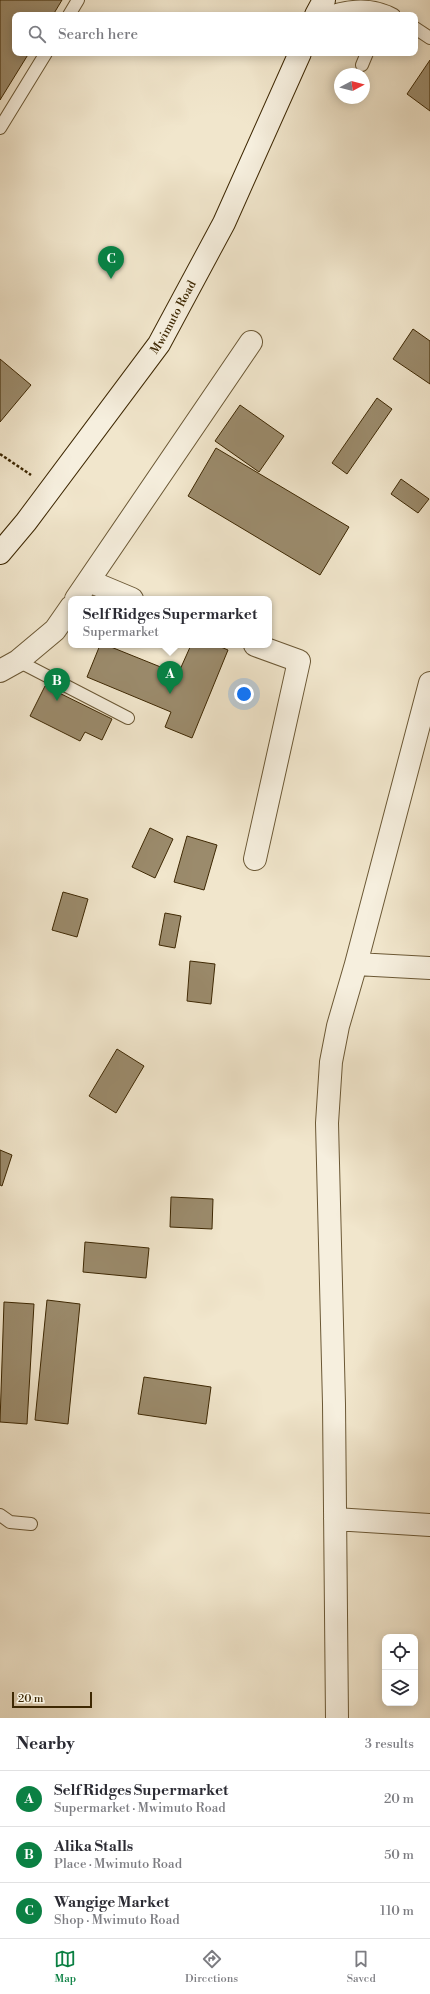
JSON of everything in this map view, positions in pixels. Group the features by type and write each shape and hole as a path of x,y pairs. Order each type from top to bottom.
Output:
{"street":[{"path":"318,12 324,0"},
{"name":"Mwimuto Road","path":"0,553 159,344 224,223 299,56"},
{"path":"78,596 252,342"},
{"path":"89,581 125,596"},
{"path":"9,666 55,630 68,611"},
{"path":"255,859 299,661 263,648"},
{"path":"337,1718 330,1233 326,1123 331,1062 338,1026 356,964 430,682"},
{"path":"356,964 430,968"},
{"path":"335,1519 430,1525"}],"lane":[{"path":"71,12 78,0"},
{"path":"327,12 344,7 365,6 384,12"},
{"path":"418,30 430,38"},
{"path":"0,128 44,56"},
{"path":"362,65 366,56"},
{"path":"9,666 128,718"},
{"path":"0,1515 10,1522 31,1524"}],"path":[{"path":"0,454 50,488"}],"building":[{"path":"0,0 62,0 55,12 12,12 12,56 27,56 0,100"},
{"path":"430,60 430,111 407,94"},
{"path":"413,329 430,341 430,384 393,359"},
{"path":"0,359 31,385 0,422"},
{"path":"377,398 392,409 347,474 332,463"},
{"path":"240,405 284,436 259,472 215,441"},
{"path":"216,448 349,527 320,575 188,496"},
{"path":"401,479 429,499 418,513 391,494"},
{"path":"99,648 113,648 178,674 190,648 223,648 228,650 192,738 165,727 171,712 87,677"},
{"path":"45,686 112,719 102,740 85,732 80,741 30,716"},
{"path":"150,828 173,839 155,878 132,867"},
{"path":"187,836 217,845 204,890 174,882"},
{"path":"63,892 88,899 77,937 52,930"},
{"path":"165,913 181,916 175,948 159,945"},
{"path":"190,961 215,964 211,1004 187,1001"},
{"path":"117,1049 144,1066 116,1113 89,1096"},
{"path":"0,1150 12,1155 2,1186 0,1185"},
{"path":"171,1197 213,1199 212,1229 170,1227"},
{"path":"85,1242 149,1248 146,1278 83,1272"},
{"path":"47,1300 80,1304 68,1424 35,1420"},
{"path":"4,1302 34,1304 27,1424 0,1422"},
{"path":"144,1377 211,1387 206,1424 138,1414"}],"place":[{"name":"Wangige Market","path":"111,279"},
{"name":"Self Ridges Supermarket","path":"170,694"},
{"name":"Alika Stalls","path":"57,701"}]}
